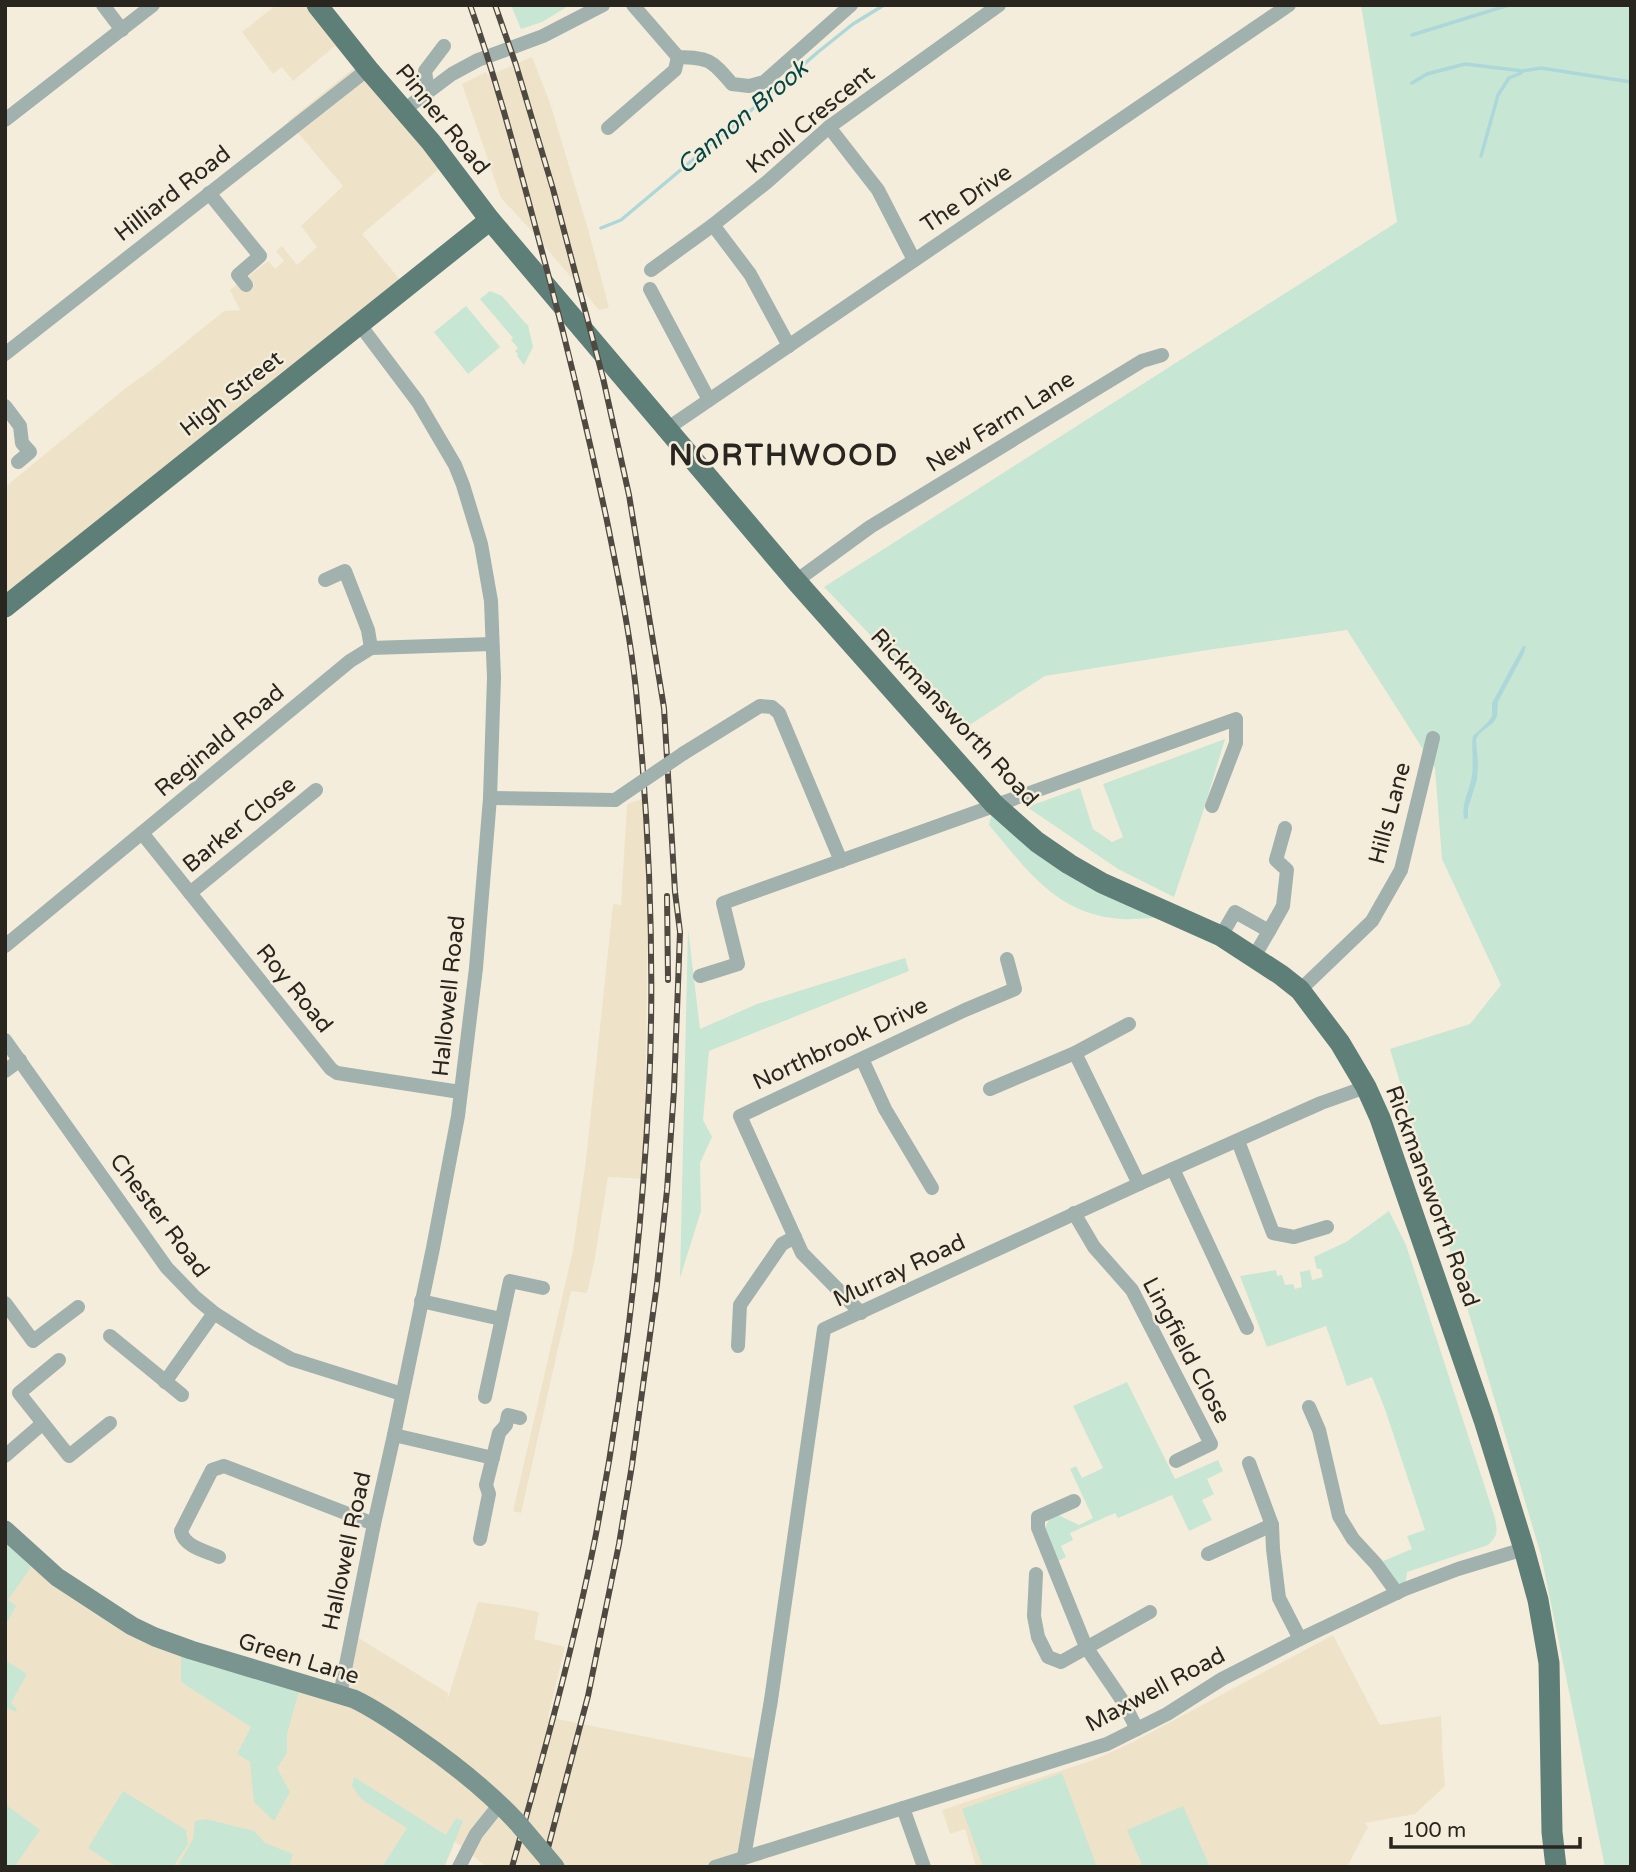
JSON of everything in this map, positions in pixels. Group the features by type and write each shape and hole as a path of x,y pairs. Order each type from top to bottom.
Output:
{"main road":[{"name":"Pinner Road","path":"317,5 530,265"},
{"name":"High Street","path":"5,607 491,220"},
{"name":"Rickmansworth Road","path":"530,265 796,581 994,804 1037,842 1069,864 1102,883 1220,936 1281,975 1300,990 1340,1043 1366,1087 1380,1118 1480,1407 1538,1600 1549,1663 1552,1832 1556,1867"},
{"name":"Green Lane","path":"5,1530 57,1577 132,1626 191,1650 361,1702 396,1723 471,1777 517,1822 555,1867"}],"street":[{"path":"103,5 122,30"},
{"path":"5,120 153,5"},
{"path":"404,110 452,74 478,60 543,36 604,5"},
{"path":"633,5 678,57 704,58 732,83 749,86 764,82 851,5"},
{"name":"Knoll Crescent","path":"651,271 767,182 829,127 999,5"},
{"name":"The Drive","path":"668,428 1289,5"},
{"path":"428,92 425,71 444,46"},
{"path":"608,128 675,70 678,57"},
{"name":"Hilliard Road","path":"5,354 368,69"},
{"path":"829,127 878,190 914,260"},
{"path":"209,193 260,256 238,275 246,285"},
{"path":"713,225 750,274 789,346"},
{"path":"650,289 709,400"},
{"name":"Hallowell Road","path":"340,1695 458,1116 476,968 491,798 494,678 491,601 481,544 459,475 418,402 360,325"},
{"name":"New Farm Lane","path":"796,581 870,527 1142,361 1162,355"},
{"path":"5,406 20,426 22,443 30,452 18,462"},
{"path":"325,580 345,571 368,629 371,649 492,644"},
{"name":"Reginald Road","path":"5,946 350,661 371,649"},
{"path":"491,798 615,800 760,706 772,707 779,713 841,861"},
{"path":"700,976 737,964 723,903 1236,719 1236,743 1212,806"},
{"name":"Hills Lane","path":"1300,990 1372,921 1401,870 1433,738"},
{"name":"Barker Close","path":"190,892 316,790"},
{"path":"1254,957 1283,906 1287,870 1276,860 1285,828"},
{"name":"Roy Road","path":"142,833 331,1069 338,1073 460,1092"},
{"path":"1220,936 1235,912 1269,931"},
{"name":"Northbrook Drive","path":"794,1237 740,1116 965,1010 1016,989 1007,960"},
{"path":"990,1089 1075,1053 1129,1024"},
{"name":"Chester Road","path":"5,1040 167,1269 196,1298 214,1313 291,1359 402,1394"},
{"path":"1075,1053 1139,1184"},
{"path":"862,1059 885,1109 932,1188"},
{"path":"5,1071 20,1060"},
{"name":"Murray Road","path":"744,1857 772,1700 824,1329 1074,1213 1321,1103 1366,1087"},
{"path":"1238,1141 1273,1233 1294,1237 1326,1227"},
{"path":"1173,1169 1247,1328"},
{"name":"Lingfield Close","path":"1074,1213 1094,1247 1132,1290 1211,1444 1176,1461"},
{"path":"738,1346 740,1305 782,1244 794,1237 802,1253 861,1313"},
{"path":"485,1396 510,1281 543,1289"},
{"path":"421,1301 501,1319"},
{"path":"5,1303 33,1341 78,1307"},
{"path":"165,1382 214,1313"},
{"path":"110,1336 182,1395"},
{"path":"59,1360 19,1393 42,1423 69,1456 110,1423"},
{"path":"1309,1407 1319,1430 1339,1516 1353,1539 1397,1593"},
{"path":"480,1539 489,1494 486,1485 499,1433 506,1425 508,1415 520,1418"},
{"path":"5,1456 42,1423"},
{"path":"394,1435 493,1458"},
{"path":"1249,1463 1272,1525 1279,1598 1300,1639"},
{"path":"219,1557 187,1542 181,1531 212,1470 217,1467 223,1466 374,1524"},
{"path":"1074,1501 1038,1517 1038,1528 1086,1647 1122,1700 1137,1729"},
{"path":"1208,1554 1272,1525"},
{"name":"Maxwell Road","path":"715,1867 1107,1744 1167,1714 1222,1679 1397,1593 1458,1569 1524,1549"},
{"path":"1036,1574 1034,1616 1038,1637 1048,1657 1061,1662 1150,1612"},
{"path":"459,1867 476,1834 500,1804"},
{"path":"903,1808 924,1867"}],"shaded area":[{"path":"276,5 317,5 447,162 362,234 406,287 5,602 5,487 224,311 240,310 230,290 237,284 244,292 254,285 248,277 268,261 275,269 284,261 276,251 282,246 297,265 317,247 301,226 343,186 288,121 354,68 335,46 293,81 282,67 273,74 242,32"},
{"path":"532,57 550,103 609,308 599,310 501,198 462,84 486,72 488,76"},
{"path":"642,799 648,901 644,1179 608,1177 587,1293 571,1291 521,1513 513,1511 573,1250 586,1160 613,904 621,905 627,804"},
{"path":"5,1542 31,1567 64,1590 331,1701 357,1637 448,1693 447,1701 478,1602 539,1612 534,1639 565,1647 548,1717 761,1760 744,1857 715,1867 486,1867 467,1850 362,1783 454,1845 444,1867 5,1867"},
{"path":"1333,1635 1380,1725 1441,1716 1445,1786 1415,1814 1365,1823 1368,1827 1348,1865 976,1867 965,1829 950,1834 942,1810 1096,1759"}],"green space":[{"path":"511,5 570,5 542,22 521,29"},
{"path":"1361,5 1631,5 1631,1867 1605,1867 1541,1555 1390,1049 1470,1024 1501,985 1442,859 1435,768 1347,630 1045,676 962,730 824,587 1397,222"},
{"path":"490,291 502,296 528,325 533,347 524,365 517,356 515,351 518,348 511,340 513,338 480,299"},
{"path":"466,306 500,347 468,374 434,332"},
{"path":"1225,739 1174,897 1118,869 1027,807 1080,788 1093,829 1112,842 1123,837 1103,784"},
{"path":"994,804 1037,842 1175,916 1121,919 1099,916 1061,899 1031,873 989,825"},
{"path":"688,929 700,1029 757,1004 905,958 909,971 709,1051 703,1120 712,1137 700,1163 701,1211 680,1278"},
{"path":"1389,1211 1406,1245 1497,1530 1488,1545 1407,1572 1405,1589 1376,1564 1412,1549 1407,1536 1425,1530 1372,1377 1347,1386 1326,1326 1267,1347 1240,1276 1276,1270 1277,1276 1282,1275 1285,1285 1293,1284 1295,1289 1302,1287 1300,1272 1310,1270 1312,1280 1323,1277 1321,1269 1317,1269 1314,1257 1346,1242"},
{"path":"1127,1382 1175,1479 1218,1460 1223,1471 1207,1479 1214,1494 1202,1500 1212,1520 1189,1531 1172,1495 1118,1518 1115,1513 1070,1533 1073,1540 1061,1546 1066,1557 1058,1561 1045,1528 1050,1517 1056,1514 1079,1525 1093,1518 1070,1469 1076,1466 1082,1478 1103,1468 1073,1406"},
{"path":"5,1542 31,1567 8,1600 16,1606 5,1626"},
{"path":"181,1654 299,1691 287,1734 287,1753 277,1768 290,1792 274,1821 254,1802 250,1762 237,1754 251,1727 181,1682"},
{"path":"5,1660 27,1674 11,1703 17,1712 5,1707"},
{"path":"1062,1773 1097,1867 983,1867 962,1809"},
{"path":"354,1777 446,1835 456,1818 463,1821 444,1867 382,1867 407,1828 361,1799 352,1786"},
{"path":"123,1791 186,1830 188,1844 173,1867 117,1867 88,1848"},
{"path":"5,1804 40,1830 14,1867 5,1867"},
{"path":"1183,1806 1210,1867 1143,1867 1127,1830"},
{"path":"206,1819 254,1831 265,1843 293,1854 289,1867 177,1867 193,1839 195,1821"}],"water":[{"path":"1523,646 1526,646 1524,653 1498,702 1494,722 1476,739 1477,780 1468,808 1468,818 1464,819 1464,807 1473,770 1473,736 1492,716 1492,703"}],"waterway":[{"name":"Cannon Brook","path":"601,228 621,220 818,52 853,24 884,5"},
{"path":"1412,35 1509,5"},
{"path":"1412,83 1427,74 1465,64 1523,71 1541,68 1631,82"},
{"path":"1481,156 1498,95 1509,78 1521,73"}],"railway":[{"path":"470,5 502,104 555,301 607,521 627,626 641,740 651,940 651,1040 646,1146 637,1257 615,1424 578,1618 512,1867"},
{"path":"495,5 553,189 603,378 629,495 664,708 675,892 680,932 667,1190 632,1465 588,1696 543,1867"},
{"path":"667,896 668,980"}],"district":[{"name":"NORTHWOOD","path":"784,455"}]}
